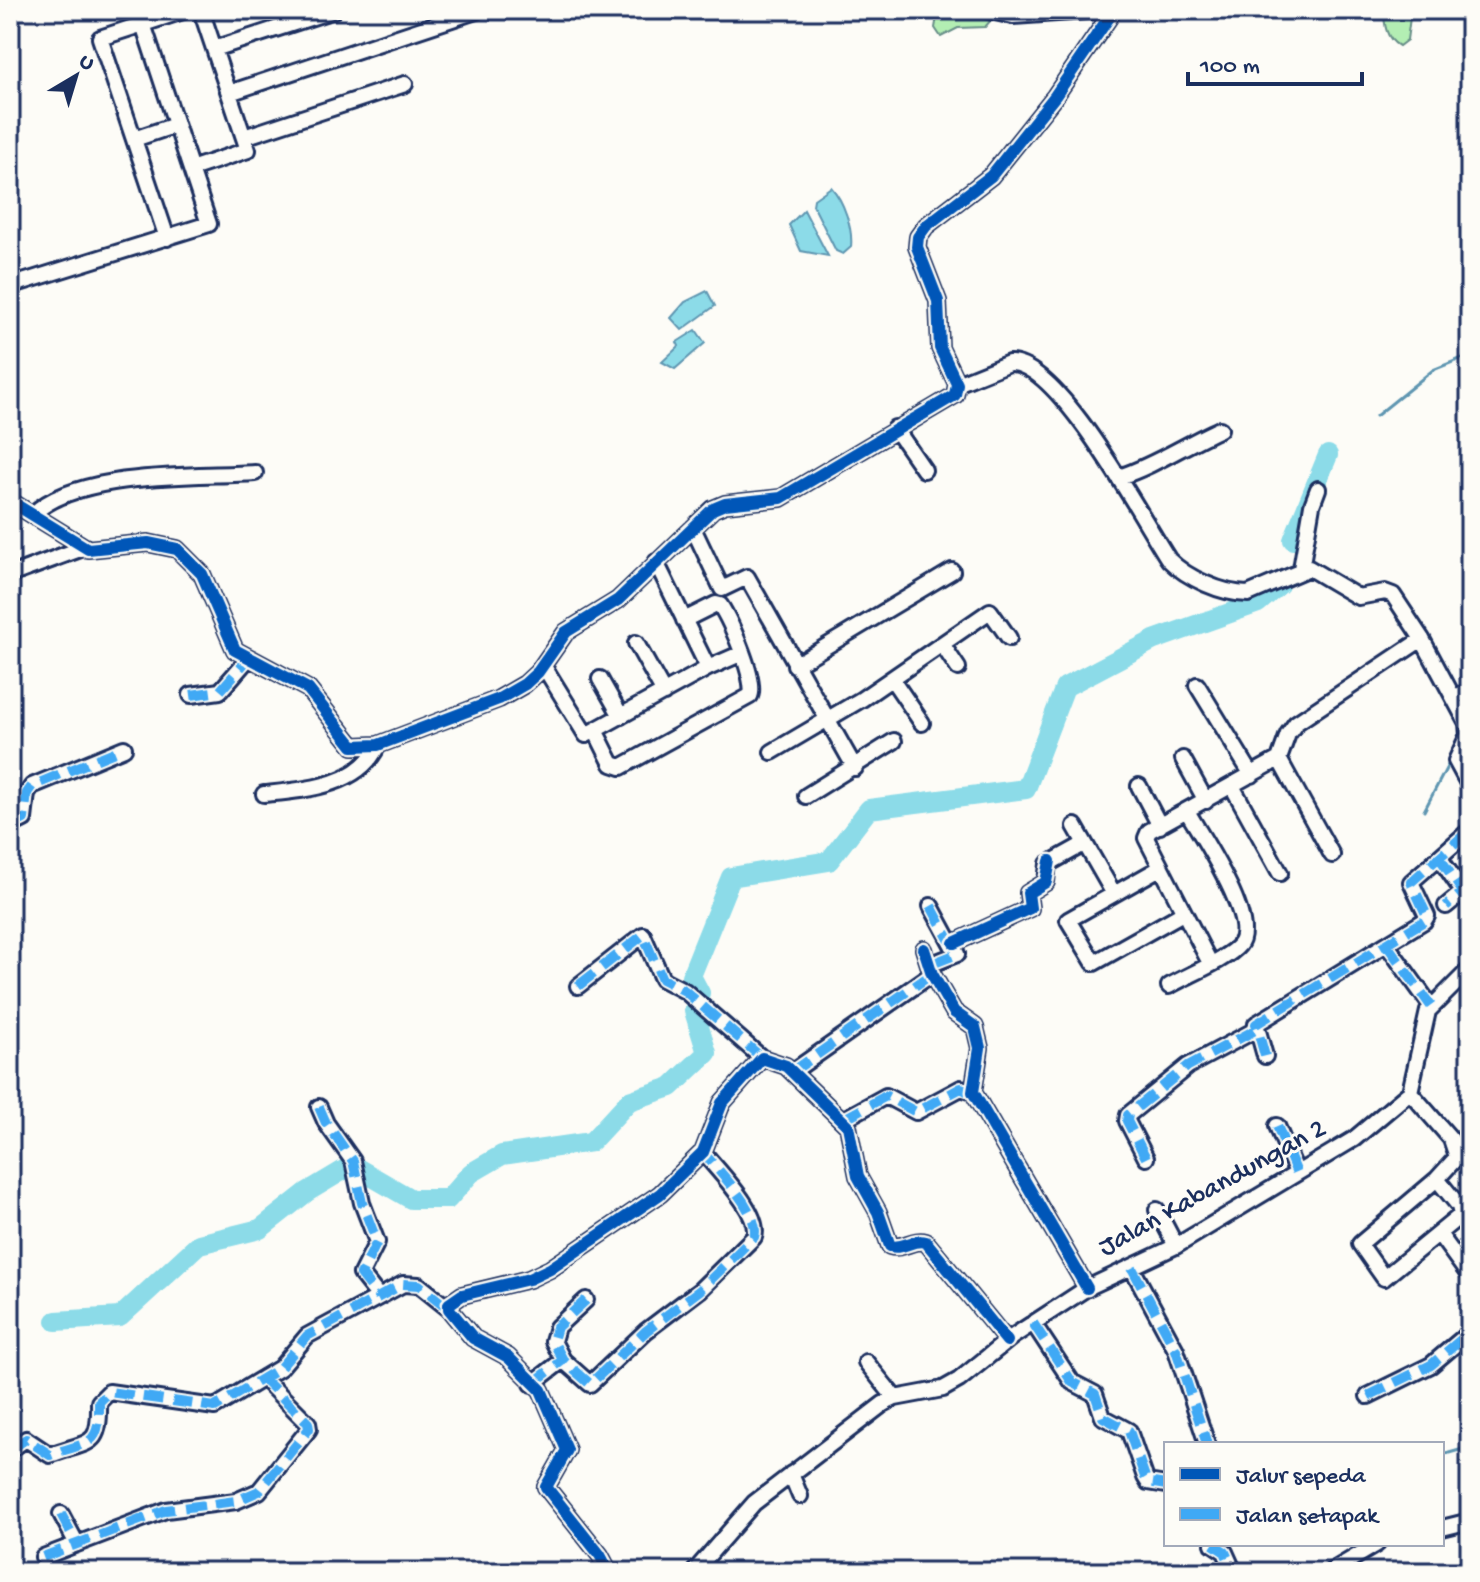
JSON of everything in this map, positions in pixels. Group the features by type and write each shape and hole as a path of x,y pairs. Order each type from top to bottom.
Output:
{"street":[{"path":"167,238 100,38 186,10"},
{"path":"191,169 248,150 201,10"},
{"path":"214,49 334,10"},
{"path":"986,10 1013,16 1102,10"},
{"path":"10,501 83,548 94,550 148,543 177,549 202,574 228,641 248,659 285,675 314,694 353,746 378,745 499,699 525,684 566,632 603,612 713,509 725,504 781,498 955,395 957,384 940,348 938,301 917,247 918,237 926,226 991,176 1055,96 1114,10"},
{"path":"229,93 476,11"},
{"path":"10,286 209,224 143,24"},
{"path":"244,137 405,84"},
{"path":"134,139 176,125"},
{"path":"957,384 1002,365 1024,366 1079,419 1119,477 1169,560 1188,575 1237,594 1248,594 1301,569 1317,570 1358,597 1390,593 1422,639 1470,728 1456,761 1470,787"},
{"path":"895,428 924,470"},
{"path":"1119,477 1138,471 1176,448 1220,429"},
{"path":"33,514 52,499 79,487 255,473"},
{"path":"1301,569 1312,505 1318,489"},
{"path":"693,528 722,589 747,577 855,768"},
{"path":"10,575 83,548"},
{"path":"656,562 708,668"},
{"path":"795,665 952,571"},
{"path":"595,730 616,767 641,757 750,696 753,685 740,654 737,635 720,605 716,604 684,620"},
{"path":"772,752 892,679 990,611 1009,638"},
{"path":"1210,963 1146,838 1149,831 1279,759 1288,734 1296,723 1422,639"},
{"path":"636,643 664,693"},
{"path":"942,644 958,668"},
{"path":"543,665 583,734 740,654"},
{"path":"191,695 220,691 248,659"},
{"path":"600,679 621,716"},
{"path":"892,679 922,723"},
{"path":"1197,685 1252,775"},
{"path":"1454,697 1470,691"},
{"path":"806,796 894,741"},
{"path":"264,794 315,787 348,776 367,763 378,745"},
{"path":"10,826 24,819 27,793 32,786 124,748"},
{"path":"1183,759 1206,801"},
{"path":"1279,759 1332,855"},
{"path":"1139,786 1160,826"},
{"path":"1232,786 1280,873"},
{"path":"1169,986 1240,945 1244,921 1187,811"},
{"path":"1075,826 1114,894"},
{"path":"1265,1056 1258,1023 1426,918 1411,882 1470,830"},
{"path":"954,943 1030,908 1028,893 1046,882 1050,861 1084,844"},
{"path":"1439,857 1463,892 1446,906"},
{"path":"1160,868 1068,920 1094,963 1183,913"},
{"path":"792,1072 957,954 954,943 943,933 931,906"},
{"path":"578,986 643,935 662,979 692,997 762,1058 776,1060 792,1072 844,1119 853,1142 858,1176 878,1212 890,1246 896,1248 917,1240 926,1242 1007,1341"},
{"path":"1387,945 1431,1006"},
{"path":"924,949 954,1012 975,1027 980,1048 973,1092 1087,1288"},
{"path":"1437,1179 1462,1211 1385,1278 1359,1245 1455,1162 1456,1149 1410,1092 1431,1006 1470,969"},
{"path":"1146,1158 1127,1121 1128,1115 1188,1066 1257,1029"},
{"path":"449,1309 449,1304 462,1295 529,1279 550,1269 660,1194 703,1152 722,1103 762,1058"},
{"path":"844,1119 886,1096 916,1112 961,1088 973,1092"},
{"name":"Jalan Kabandungan 2","path":"694,1572 754,1503 895,1398 943,1389 1007,1341 1087,1288 1176,1246 1354,1139 1410,1092"},
{"path":"319,1107 354,1165 362,1203 377,1242 361,1274 379,1297"},
{"path":"1277,1126 1297,1173"},
{"path":"586,1300 553,1335 555,1348 563,1360 584,1381 596,1382 632,1343 700,1290 754,1237 757,1230 750,1212 703,1152"},
{"path":"1157,1210 1176,1246"},
{"path":"1439,1234 1466,1271"},
{"path":"1132,1268 1176,1350 1206,1442"},
{"path":"10,1450 26,1439 50,1455 95,1438 100,1430 99,1402 109,1392 211,1408 284,1365 307,1336 403,1284 414,1283 449,1309 473,1338 508,1357 541,1390 567,1450 546,1487 600,1555 609,1572"},
{"path":"1033,1323 1072,1382 1095,1394 1103,1417 1129,1431 1148,1482 1164,1485"},
{"path":"1368,1396 1431,1365 1470,1332"},
{"path":"532,1384 563,1360"},
{"path":"866,1362 895,1398"},
{"path":"43,1557 166,1510 236,1501 263,1489 309,1429 308,1423 263,1378"},
{"path":"791,1474 800,1496"},
{"path":"61,1514 77,1544"},
{"path":"1444,1528 1470,1521"},
{"path":"1216,1546 1225,1552 1234,1572"},
{"path":"1330,1572 1374,1546"}],"green space":[{"path":"926,10 1062,10 998,12 985,27 958,28 941,37 935,28 938,11 929,13"},
{"path":"1384,10 1411,10 1407,40 1399,46 1385,26"}],"water":[{"path":"831,187 844,207 851,232 851,247 843,254 836,251 813,205 814,199"},
{"path":"804,210 828,256 801,251 789,225"},
{"path":"707,291 715,306 682,330 671,318 685,302"},
{"path":"696,330 705,343 675,369 662,362 679,346 677,342"}],"waterway":[{"path":"1376,416 1433,370 1470,355"},
{"path":"1293,540 1328,455"},
{"path":"56,1321 120,1317 199,1244 260,1229 307,1192 352,1165 411,1199 448,1199 471,1173 502,1155 591,1142 629,1101 671,1087 707,1053 694,1011 700,993 691,976 731,877 829,861 869,809 1026,789 1065,687 1154,640 1258,603 1279,585"},
{"path":"1424,811 1450,761"},
{"path":"1444,1454 1470,1447"}],"marked path":[{"path":"191,695 220,691 248,659"},
{"path":"10,826 24,819 27,793 32,786 124,748"},
{"path":"1265,1056 1256,1024 1424,921 1427,916 1411,882 1470,830"},
{"path":"1439,857 1463,892 1446,906"},
{"path":"931,906 957,954 932,964"},
{"path":"578,986 643,935 662,979 685,991 762,1058"},
{"path":"1387,945 1431,1006"},
{"path":"792,1072 932,974"},
{"path":"1146,1158 1127,1121 1128,1115 1188,1066 1257,1029"},
{"path":"844,1119 886,1096 916,1112 961,1088 978,1097"},
{"path":"319,1107 326,1123 353,1161 362,1203 377,1242 361,1274 379,1297"},
{"path":"1277,1126 1297,1173"},
{"path":"586,1300 557,1327 553,1341 563,1360 590,1384 646,1331 700,1290 754,1237 752,1217 745,1205 703,1152"},
{"path":"1132,1268 1176,1350 1206,1442"},
{"path":"10,1450 26,1439 50,1455 90,1440 97,1428 99,1402 109,1392 215,1407 280,1368 307,1336 403,1284 419,1285 449,1309"},
{"path":"1033,1323 1072,1382 1095,1394 1103,1417 1129,1431 1148,1482 1164,1485"},
{"path":"1368,1396 1431,1365 1470,1332"},
{"path":"532,1384 563,1360"},
{"path":"43,1557 166,1510 236,1501 259,1491 309,1429 308,1423 263,1378"},
{"path":"61,1514 77,1544"},
{"path":"1216,1546 1225,1552 1234,1572"}],"cycle path":[{"path":"10,501 88,549 148,543 177,549 202,574 235,650 308,689 353,746 378,745 499,699 525,684 538,672 566,632 618,600 713,509 725,504 781,498 955,395 957,384 940,348 938,301 917,247 918,237 926,226 991,176 1055,96 1114,10"},
{"path":"954,943 1030,908 1028,893 1046,882 1050,861"},
{"path":"924,949 932,974 954,1012 975,1027 980,1048 973,1092 1087,1288"},
{"path":"609,1572 600,1555 546,1487 567,1450 541,1390 508,1357 473,1338 449,1309 449,1304 462,1295 529,1279 550,1269 660,1194 703,1152 722,1103 762,1058 786,1066 848,1126 858,1176 878,1212 890,1246 926,1242 1007,1341"}]}
